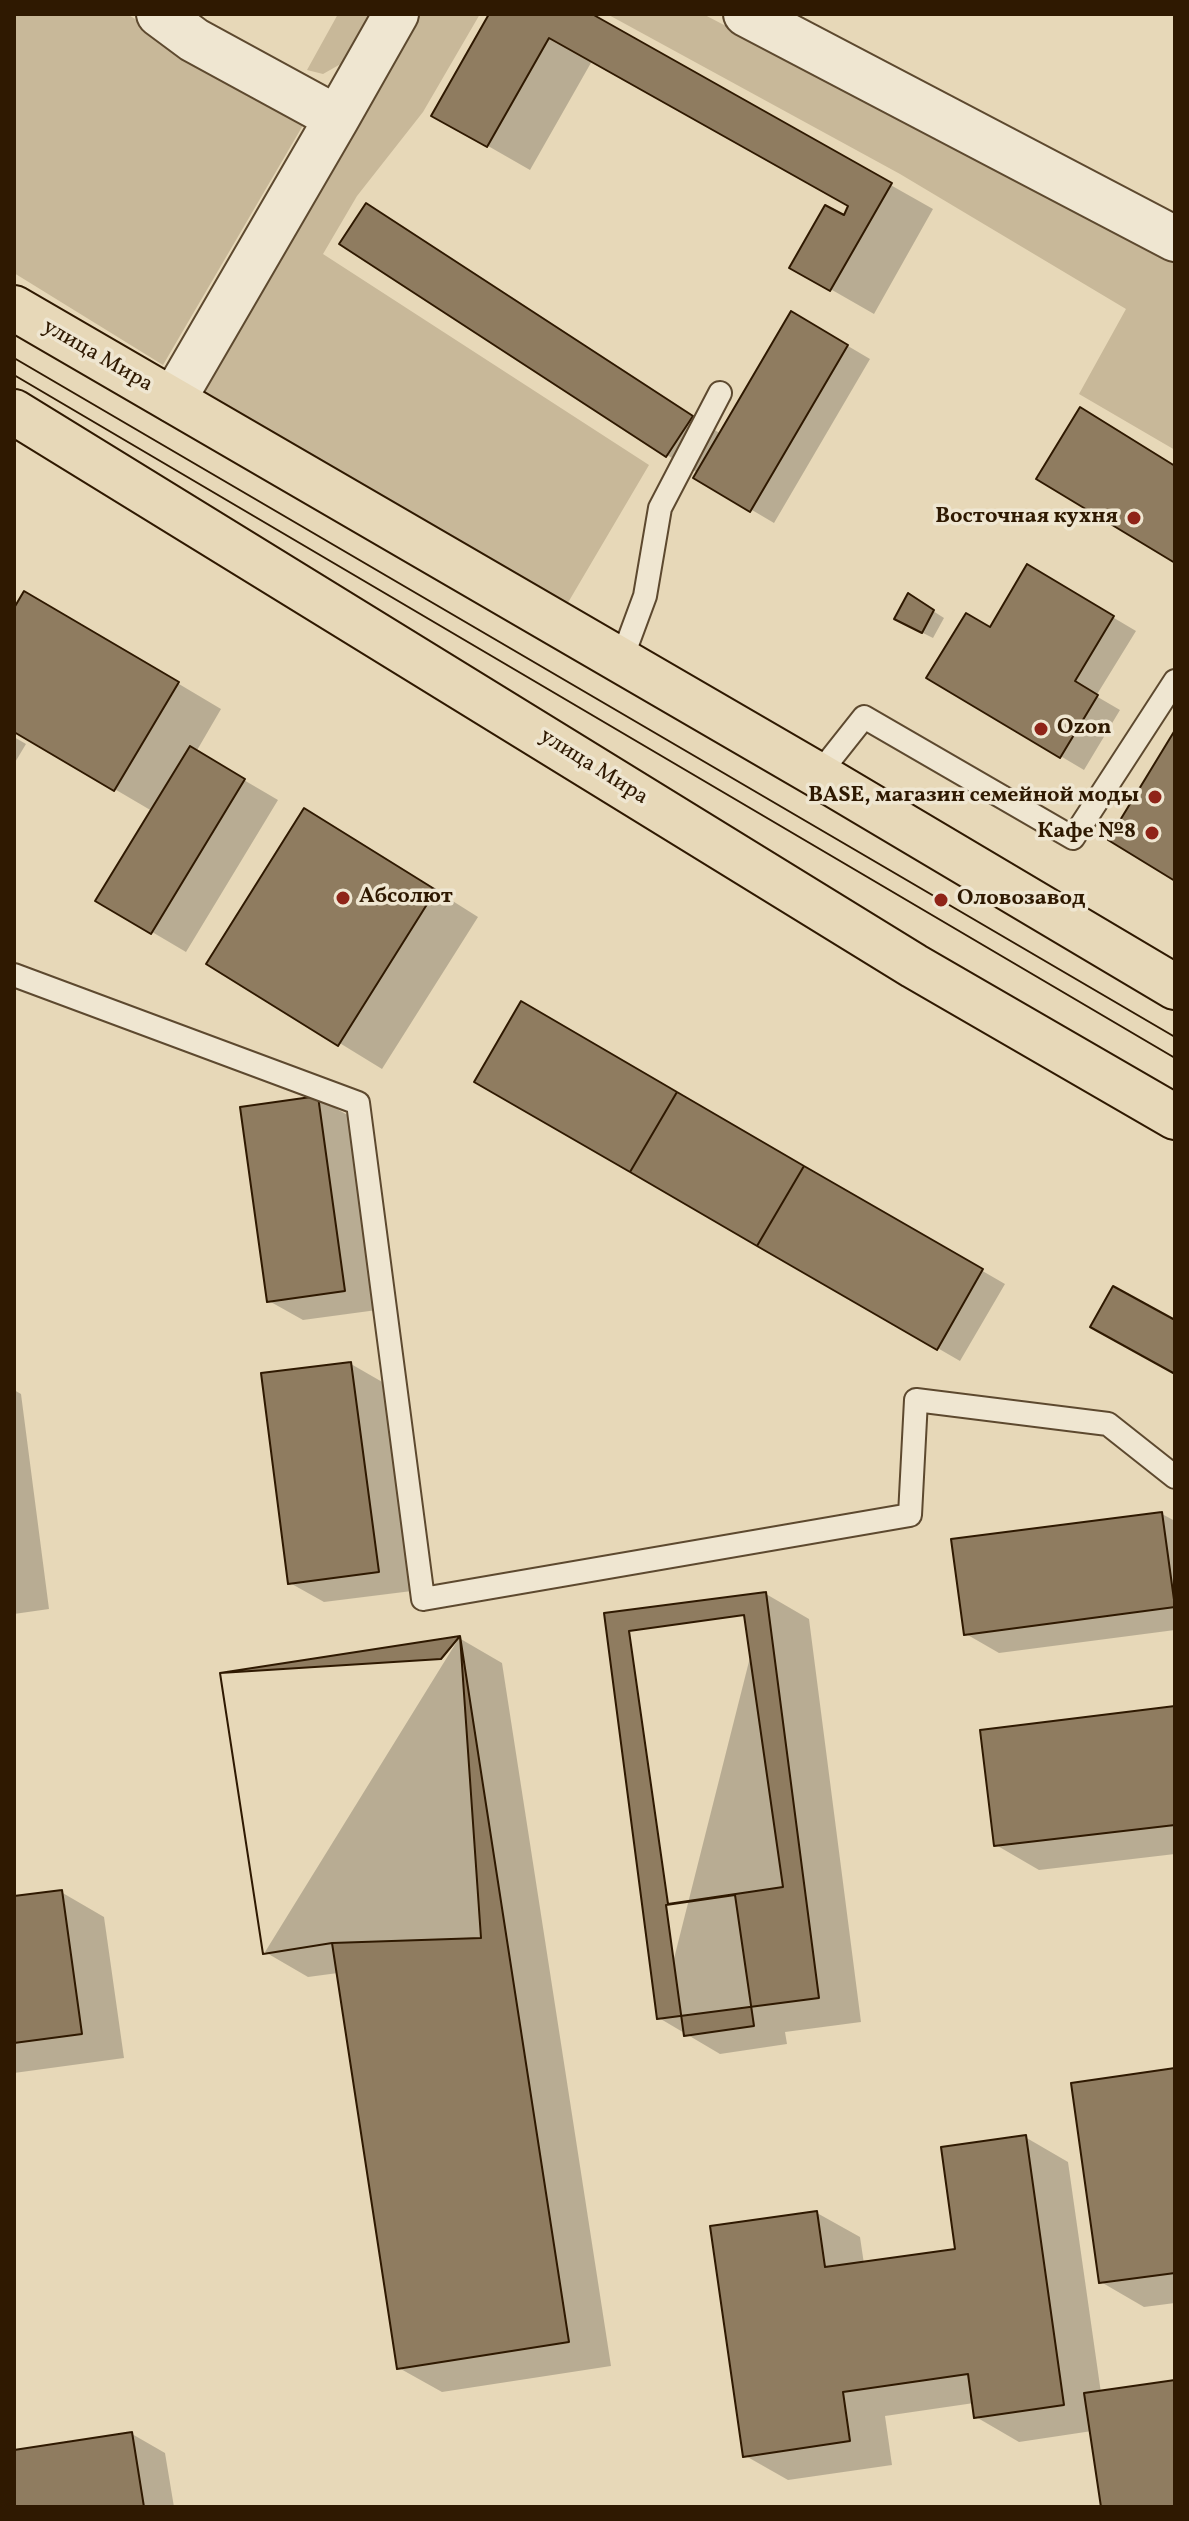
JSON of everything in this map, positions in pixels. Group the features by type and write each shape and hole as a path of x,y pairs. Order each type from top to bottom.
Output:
{"main road":[{"name":"улица Мира","path":"14,308 818,775 1175,987"},
{"name":"улица Мира","path":"14,412 914,966 1175,1117"}],"street":[{"path":"159,14 194,40 337,118"},
{"path":"173,400 396,14"},
{"path":"746,14 1175,239"}],"lane":[{"path":"621,661 645,596 660,508 720,393"},
{"path":"818,775 864,717 1073,838 1175,681"},
{"path":"14,975 358,1103 423,1599 910,1515 916,1400 1108,1424 1175,1477"}],"shaded area":[{"path":"14,14 127,14 225,74 309,115 163,365 14,273"},
{"path":"338,14 373,14 346,61 323,74 307,70"},
{"path":"417,14 480,14 423,112 357,196 323,254 649,465 566,606 200,392"},
{"path":"607,14 703,14 1175,261 1175,450 1079,394 1126,309 900,174"}],"building":[{"path":"489,14 592,14 892,183 830,291 789,268 825,205 844,215 848,206 549,38 487,147 431,116"},
{"path":"366,203 693,416 666,457 339,244"},
{"path":"791,311 848,345 750,512 693,478"},
{"path":"1080,407 1175,466 1175,563 1036,479"},
{"path":"1027,564 1114,616 1075,681 1098,695 1060,758 926,678 966,613 990,627"},
{"path":"24,591 179,682 114,791 14,732 14,608"},
{"path":"908,593 934,610 922,633 894,619"},
{"name":"BASE, магазин семейной моды","path":"1175,730 1175,881 1108,840"},
{"path":"190,746 245,779 151,934 95,901"},
{"path":"304,808 436,890 338,1046 206,964"},
{"path":"521,1001 677,1092 630,1172 474,1082"},
{"path":"677,1092 804,1166 757,1246 630,1172"},
{"path":"318,1096 345,1291 267,1302 240,1107"},
{"path":"804,1166 983,1269 937,1350 757,1246"},
{"path":"1113,1286 1175,1320 1175,1374 1090,1327"},
{"path":"351,1362 379,1572 288,1584 261,1373"},
{"path":"1162,1512 1175,1607 964,1635 951,1539"},
{"path":"766,1592 819,1998 657,2019 604,1613"},
{"path":"744,1615 783,1887 668,1904 629,1631"},
{"path":"460,1636 481,1938 332,1943 263,1954 220,1673 441,1659"},
{"path":"460,1636 569,2342 397,2369 332,1943 263,1954 220,1673"},
{"path":"1175,1706 1175,1825 994,1846 980,1730"},
{"path":"62,1890 82,2034 14,2043 14,1896"},
{"path":"735,1895 754,2026 684,2036 666,1905"},
{"path":"1175,2068 1175,2273 1099,2283 1071,2083"},
{"path":"1026,2135 1064,2405 974,2418 968,2374 843,2392 850,2441 743,2457 710,2226 817,2211 825,2267 955,2249 941,2147"},
{"path":"1175,2380 1175,2507 1101,2507 1084,2393"},
{"path":"132,2432 144,2507 14,2507 14,2450"}],"tram line":[{"path":"14,358 1175,1037"},
{"path":"14,375 1175,1058"}],"place":[{"name":"Восточная кухня","path":"1134,518"},
{"name":"Ozon","path":"1041,729"},
{"name":"BASE, магазин семейной моды","path":"1155,797"},
{"name":"Кафе №8","path":"1152,833"},
{"name":"Абсолют","path":"343,898"},
{"name":"Оловозавод","path":"941,900"}]}
